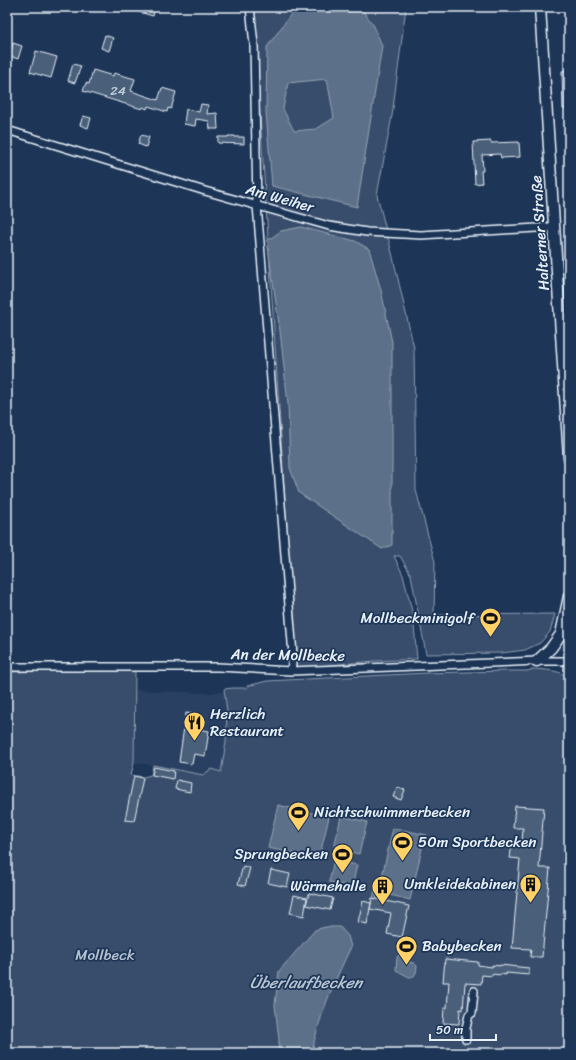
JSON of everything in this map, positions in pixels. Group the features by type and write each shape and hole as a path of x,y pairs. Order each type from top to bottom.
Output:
{"main road":[{"name":"Halterner Straße","path":"540,7 569,458"},
{"path":"537,661 551,648 561,634 569,596"}],"street":[{"path":"250,7 254,44 257,205 292,655 291,671"},
{"name":"Am Weiher","path":"7,130 205,191 329,226 367,232 421,235 554,227"},
{"name":"An der Mollbecke","path":"7,667 218,667 291,671 569,661"},
{"path":"466,1039 466,1028 469,1015 472,1013 474,990"}],"shaded area":[{"path":"264,687 234,777 212,769 203,774 133,762 134,690 209,693"}],"green space":[{"path":"253,7 406,7 392,116 377,195 414,348 416,490 435,562 434,615 555,614 550,632 540,643 525,650 502,653 426,654 411,575 400,556 394,556 403,575 413,615 417,659 296,668"},
{"name":"Mollbeck","path":"534,669 562,673 569,678 569,1053 7,1053 7,672 135,670 134,762 131,775 143,777 151,775 153,765 203,775 211,769 221,772 226,742 227,711 224,689 247,688 247,686 267,681 427,673 527,671"}],"water":[{"path":"303,7 360,7 374,26 382,46 357,207 272,186 266,112 267,47 294,10","holes":["327,79 334,118 316,129 294,131 283,109 288,83"]},
{"path":"301,227 355,241 369,249 381,290 392,342 392,545 382,549 299,493 290,468 288,404 280,331 267,241 281,231"},
{"name":"Nichtschwimmerbecken","path":"278,805 329,817 319,859 268,848"},
{"name":"Nichtschwimmerbecken","path":"341,816 367,822 359,854 334,848"},
{"name":"50m Sportbecken","path":"393,828 427,835 426,840 424,840 410,900 378,892 375,904 372,903 376,885 380,885"},
{"name":"Sprungbecken","path":"334,860 357,865 352,887 329,882"},
{"name":"Überlaufbecken","path":"325,927 340,927 348,936 351,947 323,1012 318,1026 312,1053 278,1053 279,1040 275,1005 279,971 315,930"},
{"name":"Babybecken","path":"402,954 406,956 408,962 414,963 417,966 416,973 413,977 409,977 396,970 397,957"}],"building":[{"path":"130,7 155,7 153,16 129,9"},
{"path":"105,35 113,38 109,51 101,48"},
{"path":"13,43 22,46 18,59 10,56"},
{"path":"36,51 57,57 51,78 30,72"},
{"path":"73,64 81,66 75,83 68,81"},
{"path":"93,70 113,76 114,73 135,79 131,91 158,100 162,88 176,92 171,109 168,108 167,112 148,106 147,109 143,107 142,109 83,91 86,83 89,84"},
{"path":"569,70 569,109 563,109 562,71"},
{"path":"201,104 208,105 207,114 217,113 218,129 210,129 209,121 196,119 195,126 184,124 186,109 199,112"},
{"path":"83,116 91,118 88,128 80,125"},
{"path":"141,135 149,137 146,147 138,144"},
{"path":"218,137 244,137 244,144 218,143"},
{"path":"491,141 491,143 519,142 520,157 501,158 500,154 482,155 482,183 475,184 473,142"},
{"name":"Herzlich Restaurant","path":"186,713 200,715 198,729 209,731 205,756 194,754 192,764 179,762"},
{"path":"154,767 174,771 173,779 152,775"},
{"path":"134,776 143,778 134,821 125,820"},
{"path":"177,780 191,783 190,792 175,789"},
{"path":"397,787 405,790 401,800 393,797"},
{"name":"Umkleidekabinen","path":"515,806 544,808 539,868 550,868 542,957 530,957 531,949 512,948 520,859 510,858 512,843 522,843 523,828 513,828"},
{"path":"243,866 250,868 245,886 238,884"},
{"path":"271,870 290,874 287,887 268,883"},
{"path":"309,893 333,898 330,910 306,905"},
{"path":"294,895 307,898 304,916 290,913"},
{"name":"Umkleidekabinen","path":"372,898 409,906 402,937 387,934 391,913 370,909"},
{"path":"363,901 371,903 367,924 358,922"},
{"path":"445,959 478,962 478,965 492,967 492,965 500,965 529,968 529,975 506,973 506,975 482,975 481,984 465,983 463,1010 460,1009 459,1024 443,1023 444,1008 447,1008 449,982 443,982"}],"place":[{"name":"Mollbeckminigolf","path":"490,638"},
{"name":"Herzlich Restaurant","path":"195,742"},
{"name":"Nichtschwimmerbecken","path":"298,832"},
{"name":"50m Sportbecken","path":"402,862"},
{"name":"Sprungbecken","path":"343,874"},
{"name":"Umkleidekabinen","path":"531,904"},
{"name":"Wärmehalle","path":"382,906"},
{"name":"Babybecken","path":"406,966"}]}
